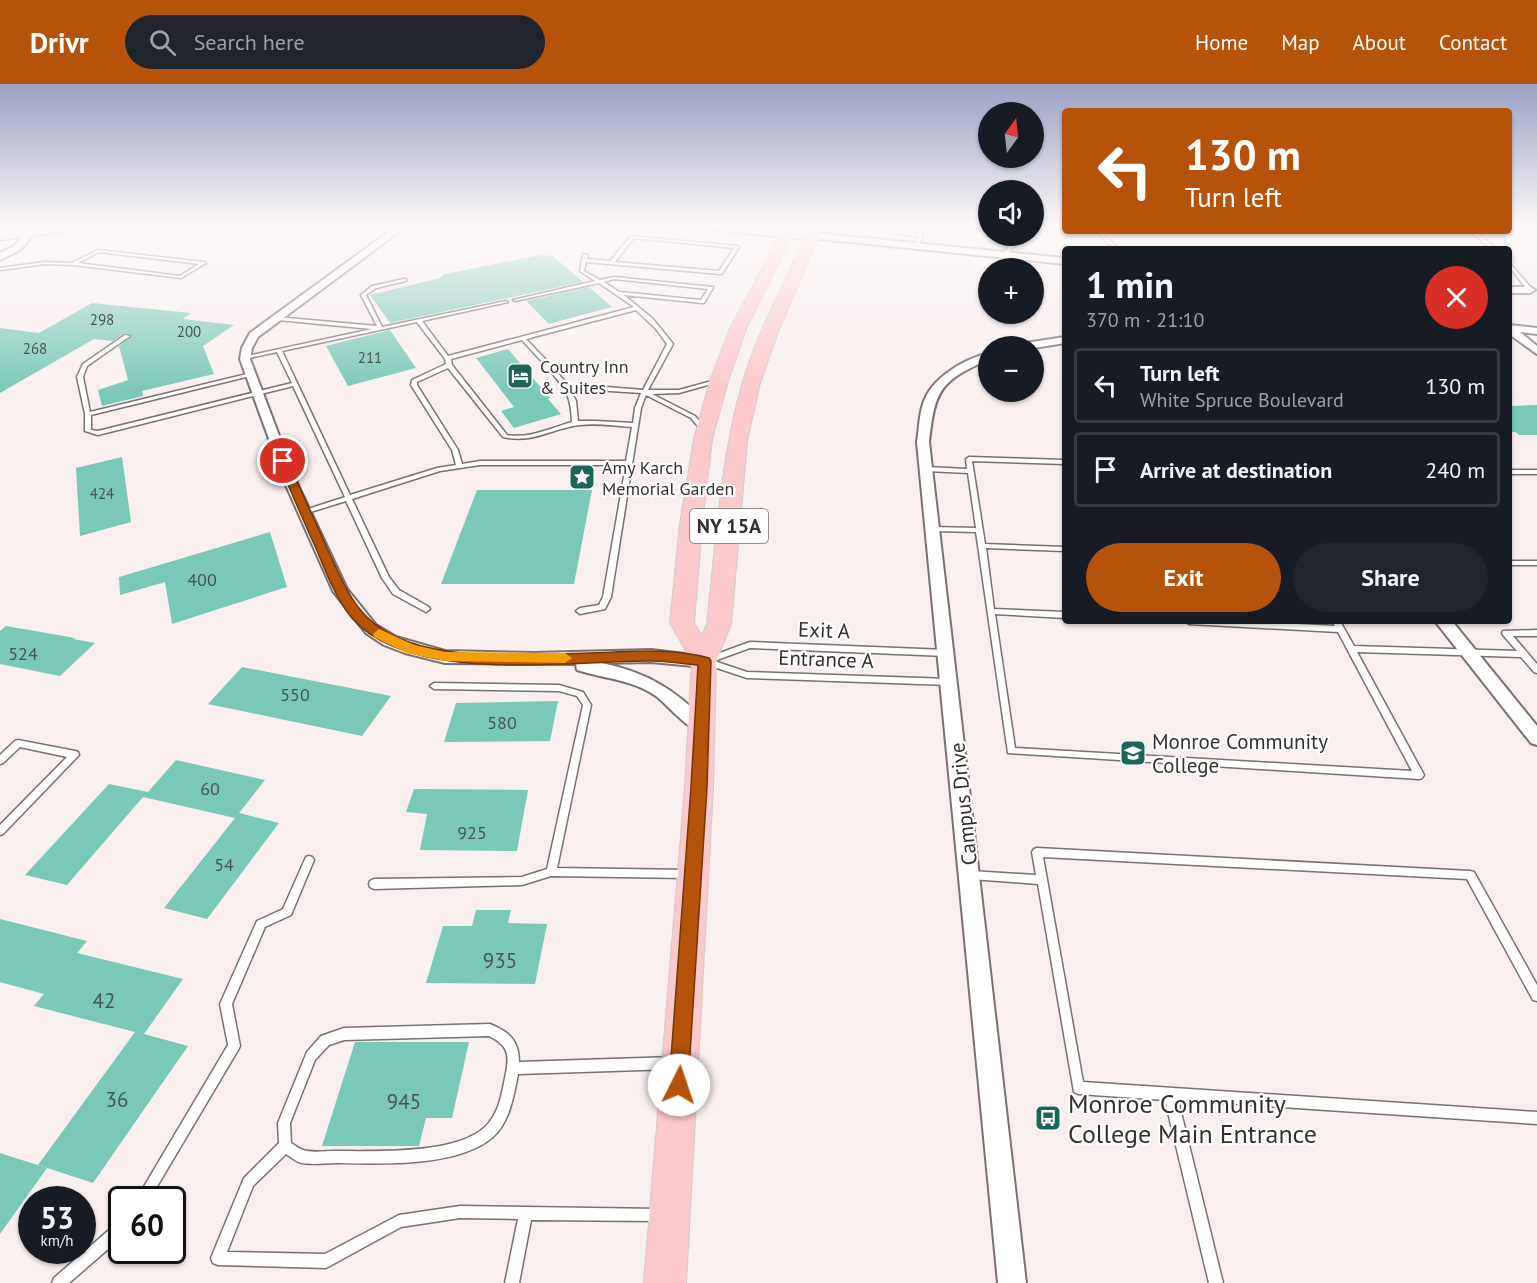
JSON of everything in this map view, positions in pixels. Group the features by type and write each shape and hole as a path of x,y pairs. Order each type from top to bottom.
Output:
{"main road":[{"name":"NY 15A","path":"704,661 682,622 691,524 705,432 719,381 738,329 763,281"},
{"name":"NY 15A","path":"665,1283 693,874 704,661 719,624 738,441 751,383 770,332 793,281"}],"street":[{"path":"328,281 254,335 245,357 304,512 340,591 356,614 371,629 390,641 430,655 534,659 651,656 704,661"},
{"path":"1512,290 1530,290"},
{"path":"1512,329 1537,331"},
{"path":"1512,331 1537,351"},
{"path":"1044,343 1062,340"},
{"name":"Campus Drive","path":"978,361 952,375 929,402 923,442 971,875 1012,1283"},
{"path":"1445,624 1537,738"},
{"path":"534,659 618,670 646,681 664,692 701,727"}],"lane":[{"path":"380,328 363,295 374,287 400,281"},
{"path":"515,300 592,281"},
{"path":"580,611 602,607 607,597 638,408 670,344 662,332 637,308 609,286 598,281"},
{"path":"643,281 711,288"},
{"path":"618,293 702,302 715,281"},
{"path":"1523,281 1530,290"},
{"path":"245,357 506,302"},
{"path":"447,358 637,308"},
{"path":"278,318 380,328"},
{"path":"418,320 447,358 449,365 504,436 517,440 530,438 575,424 635,425"},
{"path":"127,336 85,365 80,377 88,414 88,431 98,434 295,384"},
{"path":"523,338 545,362"},
{"path":"279,350 387,578 396,592 426,609"},
{"path":"449,365 414,381 414,385 455,450 460,466"},
{"path":"554,372 569,388 574,398 575,424"},
{"path":"88,414 250,375"},
{"path":"569,388 591,387 644,392 688,390 719,381"},
{"path":"644,392 693,417 705,432"},
{"path":"1062,462 969,459 1011,751 1419,775 1338,625 1301,624"},
{"path":"304,512 439,469 480,463 629,463"},
{"path":"927,469 971,471"},
{"path":"1512,472 1537,472"},
{"path":"933,529 980,530"},
{"path":"982,546 1062,549"},
{"path":"1512,563 1537,563"},
{"path":"991,611 1062,615"},
{"path":"1537,633 1506,633 1537,670"},
{"name":"Exit A","path":"704,661 750,645 946,653"},
{"path":"1351,649 1523,654"},
{"name":"Entrance A","path":"704,661 747,675 949,682"},
{"path":"434,686 559,688 580,694 587,705 551,872"},
{"path":"0,760 18,743 75,755 0,831"},
{"path":"1537,996 1470,875 1037,852 1078,1088 1537,1118"},
{"path":"150,1186 234,1046 226,1004 261,924 287,912 309,860"},
{"path":"374,884 522,881 551,872 693,874"},
{"path":"971,875 1042,880"},
{"path":"285,1146 302,1157 424,1156 459,1148 488,1133 505,1109 514,1051 505,1037 490,1030 344,1034 325,1040 311,1056 284,1123 285,1146 248,1182 218,1258 326,1261 399,1221 460,1212 670,1215"},
{"path":"513,1068 680,1063"},
{"path":"1170,1094 1216,1283"},
{"path":"512,1283 526,1213"},
{"path":"59,1283 108,1240"}],"building":[{"path":"428,281 583,282 390,323 370,295"},
{"path":"589,287 612,307 549,324 526,301"},
{"path":"92,303 191,313 183,319 234,325 203,346 214,374 142,391 143,396 102,406 98,390 128,380 119,346 132,336 125,333 113,341 94,339 0,393 0,328 39,333"},
{"path":"390,330 416,368 348,386 326,346"},
{"path":"508,349 561,414 514,428 501,411 514,407 476,358"},
{"path":"1537,405 1537,435 1519,435 1512,432 1512,406"},
{"path":"122,457 131,522 80,536 76,468"},
{"path":"477,490 592,490 574,584 441,584"},
{"path":"270,532 287,587 172,624 165,582 120,595 119,577"},
{"path":"6,626 95,643 60,676 0,664 0,631"},
{"path":"242,667 391,696 362,736 208,704"},
{"path":"558,701 550,741 444,742 456,703"},
{"path":"176,760 265,780 239,813 279,823 207,919 164,908 235,818 143,797 67,885 25,875 109,784 148,792"},
{"path":"414,789 528,790 517,851 420,850 427,814 406,812"},
{"path":"476,910 511,910 508,923 547,924 535,984 426,983 443,926 472,926"},
{"path":"0,919 87,941 77,953 183,979 144,1034 188,1046 93,1183 38,1165 135,1032 34,1006 44,994 0,982"},
{"path":"355,1042 469,1042 452,1118 426,1118 419,1146 322,1146"},
{"path":"0,1153 47,1168 34,1186 18,1186 18,1209 0,1234"}],"slow traffic":[{"path":"379,634 411,649 445,657 565,658"}],"place":[{"name":"Country Inn & Suites","path":"520,376"},
{"name":"Amy Karch Memorial Garden","path":"582,477"},
{"name":"Monroe Community College","path":"1133,753"},
{"name":"Monroe Community College Main Entrance","path":"1048,1118"}],"route":[{"path":"283,461 340,591 356,614 371,629 390,641 430,655 445,657 534,659 651,656 704,661 699,787 679,1085"}]}
